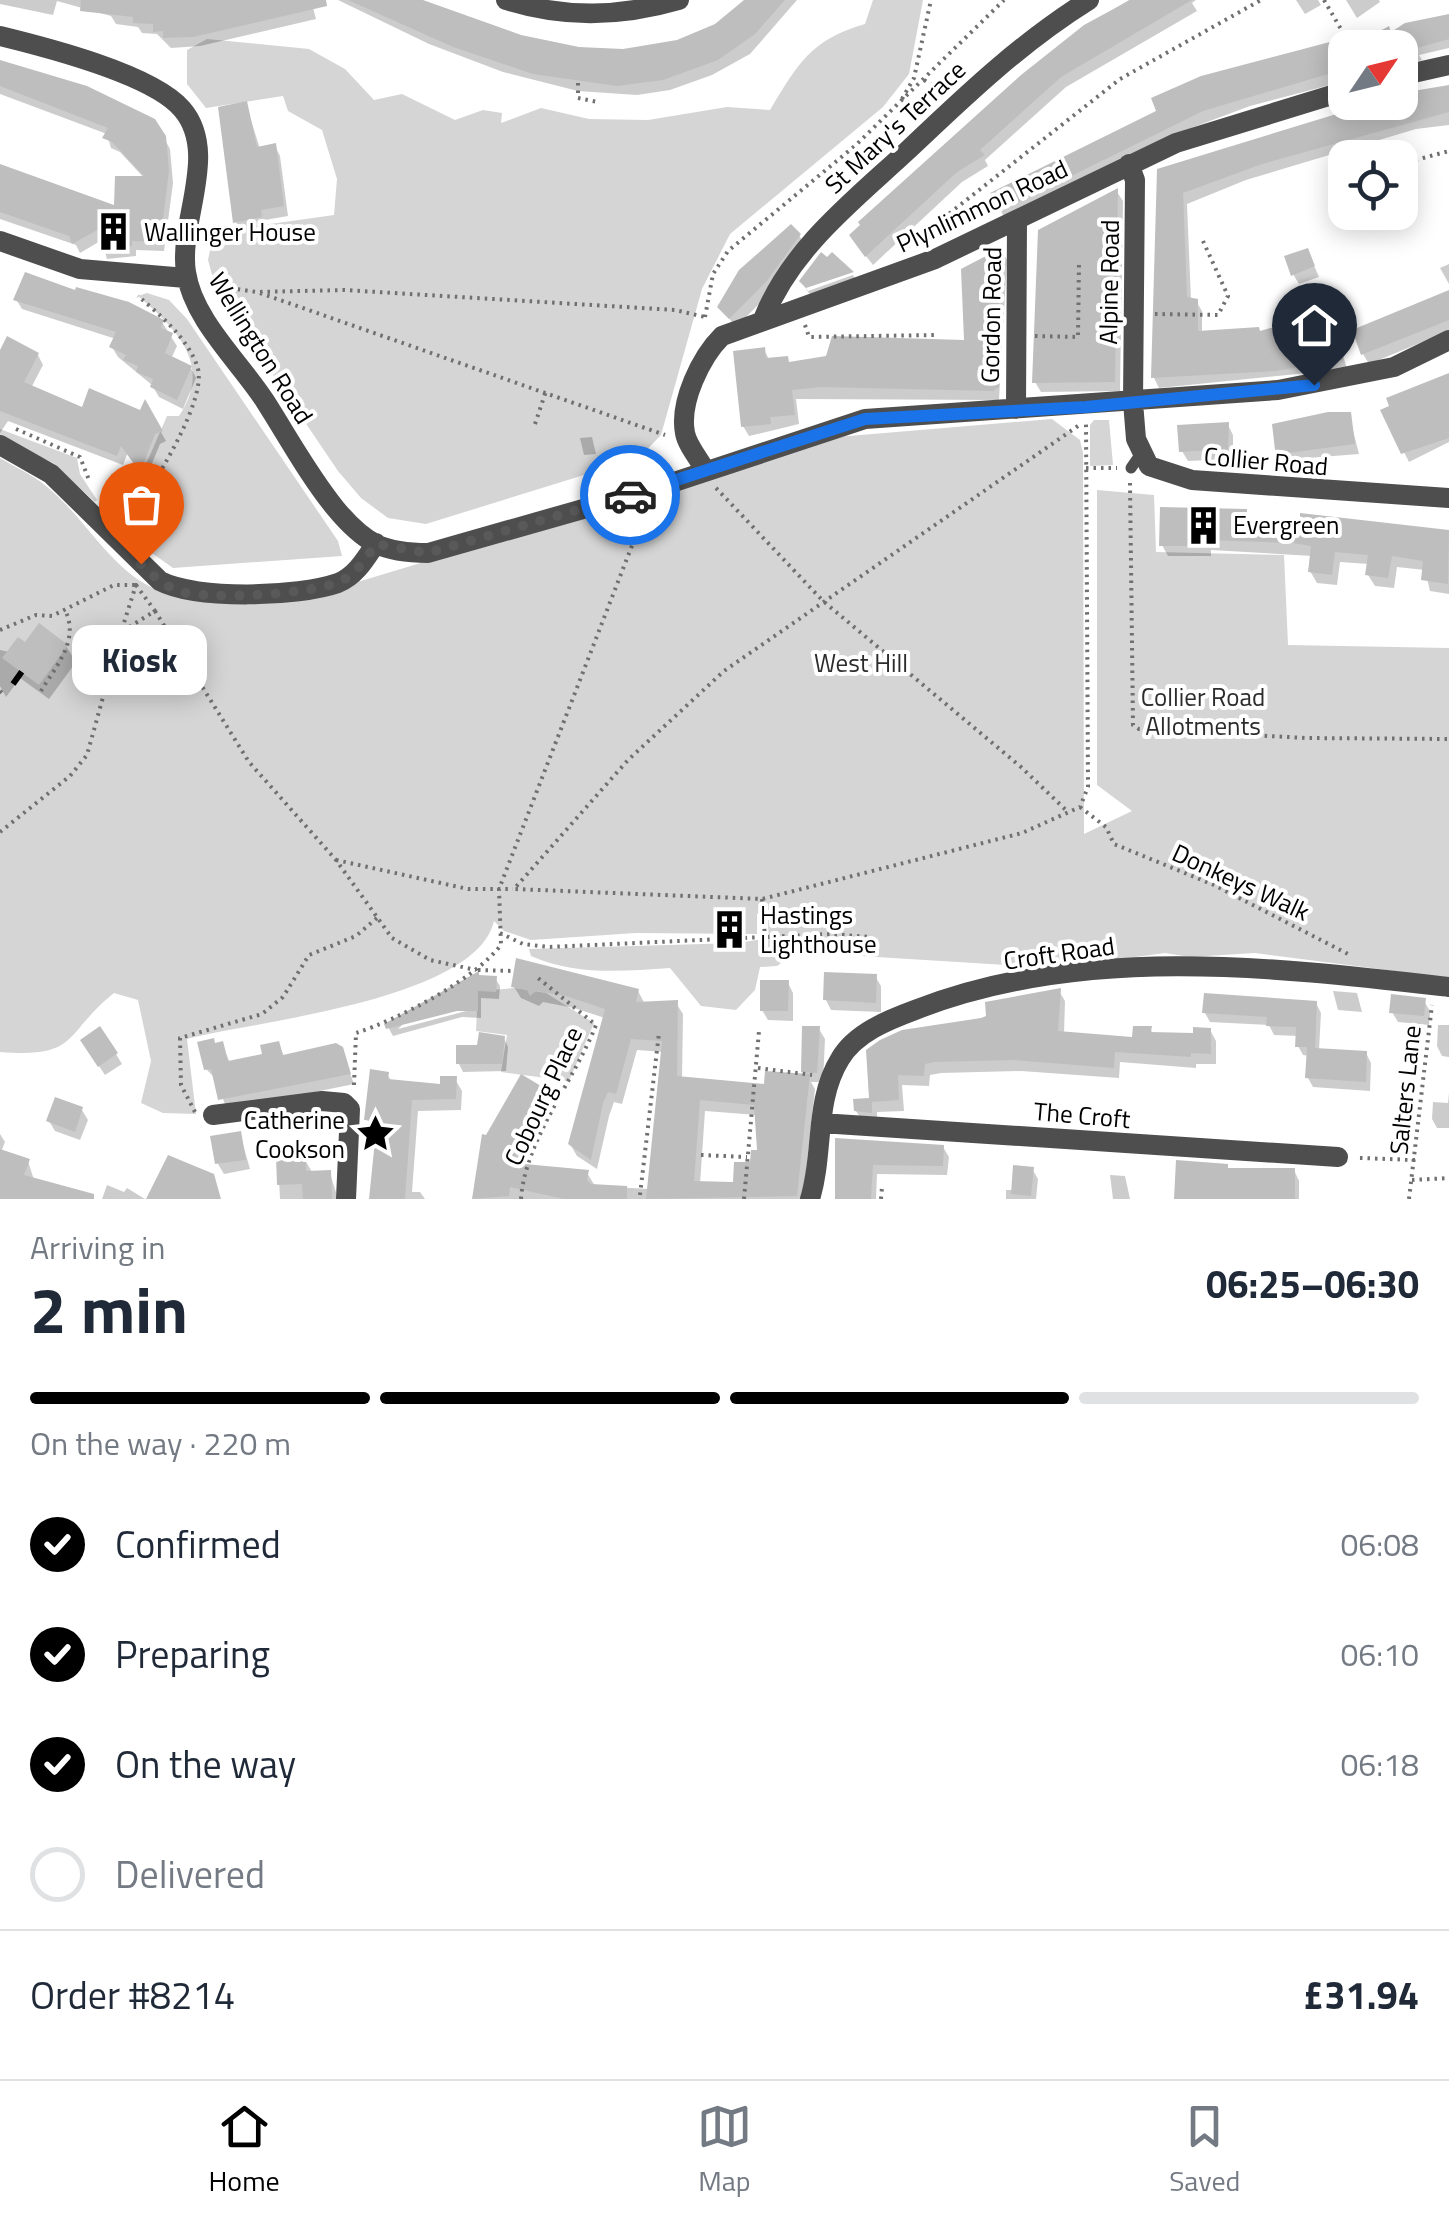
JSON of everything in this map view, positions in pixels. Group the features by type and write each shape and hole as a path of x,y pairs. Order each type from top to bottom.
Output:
{"street":[{"path":"506,0 595,15 636,12 679,0"},
{"name":"St Mary's Terrace","path":"764,317 777,284 790,266 862,191 1000,62 1088,0"},
{"name":"Wellington Road","path":"0,36 95,63 160,93 183,110 196,140 197,168 184,252 186,278 206,319 337,510 376,544"},
{"path":"1418,72 1449,65"},
{"name":"Plynlimmon Road","path":"711,346 722,336 764,317 896,273 1018,222 1129,164 1200,134 1328,96"},
{"name":"Alpine Road","path":"1129,164 1135,180 1133,402"},
{"name":"Gordon Road","path":"1016,410 1018,222"},
{"path":"0,240 80,269 186,278"},
{"path":"0,445 52,474 160,582 180,592 206,595 300,589 338,583 351,576 376,544 428,553 660,487 865,419 1278,390 1350,379 1394,367 1449,340"},
{"path":"704,470 685,433 696,378 711,346"},
{"path":"1133,402 1136,461"},
{"name":"Collier Road","path":"1136,461 1192,480 1449,498"},
{"name":"Croft Road","path":"810,1199 821,1123 840,1057 884,1022 971,992 1098,970 1202,966 1441,986"},
{"path":"213,1115 322,1100 344,1103 350,1109 346,1199"},
{"name":"The Croft","path":"821,1123 1338,1158"}],"path":[{"path":"900,104 914,78 931,0"},
{"path":"711,346 705,317 713,274 728,252 900,104 1004,0"},
{"path":"896,273 913,238 1120,79 1261,0"},
{"path":"1324,0 1342,30"},
{"path":"578,82 578,98 598,102"},
{"path":"1418,159 1449,151"},
{"path":"1151,314 1218,316 1228,296 1203,241"},
{"path":"1015,336 1078,337 1080,262"},
{"path":"128,274 135,292 164,320 198,370 196,397 148,492 142,523"},
{"path":"211,284 258,292 662,435 685,433"},
{"path":"258,292 344,290 675,310 705,317"},
{"path":"804,318 810,338 936,335"},
{"path":"535,424 546,391"},
{"path":"336,860 468,889 762,899 1022,833 1080,807 1088,787 1086,420 724,671 675,713 514,890"},
{"path":"1086,468 1136,461 1133,725 1139,729 1306,738 1449,739"},
{"path":"704,470 722,498 769,540 823,601 1021,767 1068,812"},
{"path":"355,1078 356,1033 376,1026 477,970 500,948 499,890 642,516 660,487"},
{"path":"0,832 70,776 87,755 141,564"},
{"path":"0,630 36,615 52,616 114,585 136,585"},
{"path":"136,585 249,762 336,860 392,938 430,960 477,970 514,971"},
{"path":"41,691 68,646 71,631 64,610"},
{"path":"121,632 154,611"},
{"name":"Donkeys Walk","path":"1080,807 1106,827 1114,844 1214,885 1350,955"},
{"path":"762,899 765,937"},
{"path":"181,1085 180,1038 262,1014 283,997 309,955 356,936 377,918"},
{"path":"862,926 862,936"},
{"path":"500,933 523,944 550,946 870,937"},
{"name":"Cobourg Place","path":"521,1199 526,1164 574,1076 596,1025 538,978"},
{"name":"Salters Lane","path":"1410,1199 1441,986"},
{"path":"744,1199 759,1031"},
{"path":"640,1195 660,1033"},
{"path":"758,1068 832,1076"},
{"path":"700,1154 747,1157"},
{"path":"1338,1158 1415,1160"},
{"path":"1412,1180 1449,1178"},
{"path":"881,1199 882,1187"}],"green space":[{"path":"873,0 923,0 909,74 883,107 730,234 702,289 661,435 639,458 426,524 388,518 361,498 338,471 217,292 208,260 214,232 334,215 337,179 322,130 288,111 283,96 206,108 187,84 187,50 207,39 309,49 345,69 374,100 402,94 455,120 483,110 502,113 501,123 541,108 589,119 648,120 727,107 770,110 818,46 865,24"},
{"path":"147,293 169,300 187,319 338,541 342,556 173,568 132,539 99,508 129,488 138,471 144,469 167,416 179,416 193,381 192,365 178,336 138,296"},
{"name":"West Hill","path":"1052,419 1080,440 1083,453 1084,834 1132,811 1097,785 1097,490 1154,495 1156,552 1284,555 1288,645 1449,648 1449,978 1255,953 1190,957 1165,953 1054,968 796,952 777,966 760,967 755,990 736,1010 701,1006 670,968 617,971 565,967 531,956 529,949 738,943 769,938 767,911 757,914 757,934 636,933 531,940 504,931 494,921 478,948 448,970 407,988 310,1015 187,1039 196,1114 163,1113 141,1103 151,1061 138,1000 114,993 58,1047 26,1053 0,1052 0,458 63,501 138,580 180,597 351,584 837,437"},
{"path":"1094,420 1109,420 1113,465 1090,466 1090,425"},
{"path":"0,429 77,458 80,474 97,500 53,463 0,438"},
{"path":"515,988 546,993 594,1023 569,1081 501,1072 507,1035 476,1031 478,991"}],"building":[{"path":"81,0 326,0 327,6 193,37 163,38 163,31 153,32 153,24 133,23 133,17 80,11"},
{"path":"348,0 423,0 521,35 579,47 623,49 677,40 715,24 744,0 785,0 755,34 718,60 663,80 617,86 533,74 453,47"},
{"path":"1130,0 1192,0 1061,77 980,150 985,155 957,172 865,257 849,235 860,225 858,222 1021,75 1084,25"},
{"path":"1449,14 1449,39 1418,48 1418,30 1394,30 1405,23"},
{"path":"1328,42 1328,74 1203,111 998,212 990,193 1156,111 1151,98 1201,76"},
{"path":"0,60 87,86 155,119 166,136 169,171 160,242 132,241 132,246 99,250 101,228 72,244 69,236 0,212 0,164 114,205 115,176 144,176 112,142 102,138 108,128 0,86"},
{"path":"1449,85 1449,112 1348,140 1328,140 1328,146 1262,164 1183,193 1187,297 1198,299 1198,331 1259,327 1260,331 1288,323 1297,339 1339,332 1343,360 1275,371 1151,378 1157,169 1328,117 1328,120 1418,120 1418,90"},
{"path":"247,101 257,147 276,143 284,206 261,210 262,217 233,223 218,107"},
{"path":"1118,188 1115,382 1032,383 1038,230"},
{"path":"791,224 801,234 766,282 729,319 717,307 739,270"},
{"path":"1003,247 996,341 1000,341 999,387 993,391 820,387 792,390 795,415 770,417 771,424 741,427 733,351 765,347 766,358 788,356 789,362 826,356 832,336 964,340 961,269"},
{"path":"1308,248 1315,266 1291,276 1284,256"},
{"path":"821,252 827,257 832,252 854,272 806,288 799,281"},
{"path":"25,272 75,290 76,287 129,302 164,320 161,328 173,333 165,353 192,366 177,400 150,387 153,379 136,372 138,366 123,360 126,355 109,347 116,332 13,300"},
{"path":"1449,290 1449,320 1361,355 1352,330"},
{"path":"7,336 39,353 24,382 82,407 89,388 140,410 145,399 163,431 155,434 140,472 121,446 117,456 0,411 0,350"},
{"path":"1449,373 1449,438 1401,454 1380,410 1389,406 1386,398"},
{"path":"1328,412 1351,412 1355,444 1288,453 1275,450 1272,424"},
{"path":"1229,422 1228,449 1179,452 1177,425"},
{"path":"1160,507 1247,509 1247,521 1300,521 1300,513 1449,530 1448,584 1421,580 1423,561 1392,556 1388,578 1365,575 1368,555 1335,552 1332,575 1308,572 1311,546 1293,543 1206,540 1206,546 1159,546"},
{"path":"39,623 68,645 39,685 2,658 18,637 25,642"},
{"path":"516,958 639,989 636,1002 678,1000 677,1076 764,1084 765,1071 810,1074 797,1196 646,1199 662,1041 631,1039 616,1094 608,1092 603,1103 591,1160 568,1144 605,1009 566,996 536,991 530,996 527,990 511,987","holes":["700,1100 754,1105 757,1150 751,1150 750,1162 734,1162 733,1182 694,1181"]},
{"path":"479,971 479,975 497,976 496,992 478,991 478,1011 457,1011 386,1029 384,1024"},
{"path":"824,972 877,974 876,1003 823,1000"},
{"path":"760,980 789,980 788,1011 760,1011"},
{"path":"1061,988 1058,1031 1132,1037 1133,1026 1152,1026 1151,1032 1193,1033 1193,1027 1211,1028 1211,1054 1191,1053 1191,1057 1115,1052 1114,1068 1014,1060 934,1062 925,1064 924,1076 898,1075 899,1100 872,1102 872,1113 854,1111 853,1099 869,1098 866,1050 880,1040 902,1030 981,1018 986,1016 985,1002"},
{"path":"1204,993 1317,1001 1315,1048 1367,1051 1366,1082 1305,1078 1307,1047 1295,1047 1296,1027 1266,1026 1267,1017 1202,1013"},
{"path":"1391,994 1426,998 1424,1016 1389,1013"},
{"path":"100,1026 118,1053 98,1067 80,1040"},
{"path":"802,1026 820,1026 817,1073 801,1072"},
{"path":"479,1032 505,1036 502,1064 456,1064 456,1045 477,1045"},
{"path":"214,1038 215,1043 223,1041 228,1061 262,1054 260,1045 279,1041 283,1055 336,1043 343,1047 351,1074 218,1100 211,1069 204,1070 197,1042"},
{"path":"370,1069 389,1072 388,1079 440,1084 440,1076 457,1076 456,1099 412,1100 405,1199 369,1199 377,1121 364,1120"},
{"path":"521,1074 546,1089 524,1127 514,1163 589,1170 587,1180 591,1184 627,1186 627,1199 564,1199 510,1187 509,1196 472,1199 482,1134 486,1135"},
{"path":"55,1097 83,1107 75,1132 46,1121"},
{"path":"241,1131 246,1160 215,1164 210,1136"},
{"path":"835,1138 944,1145 943,1166 873,1165 871,1199 835,1199"},
{"path":"0,1149 30,1159 24,1175 94,1194 94,1199 0,1199"},
{"path":"168,1155 214,1174 221,1199 146,1199"},
{"path":"276,1156 306,1156 306,1171 331,1170 332,1199 303,1199 302,1184 277,1185"},
{"path":"1176,1160 1228,1164 1228,1168 1295,1168 1295,1199 1174,1199"},
{"path":"1013,1165 1034,1167 1031,1196 1011,1194"}],"railway":[{"path":"13,684 23,670"}],"way so far":[{"path":"141,564 160,582 180,592 206,595 300,589 338,583 351,576 376,544 410,553 428,553 630,495"}],"place":[{"name":"Wallinger House","path":"114,232"},
{"name":"Evergreen","path":"1203,525"},
{"name":"Kiosk","path":"141,564"},
{"name":"Hastings Lighthouse","path":"730,929"},
{"name":"Catherine Cookson","path":"375,1134"}],"route":[{"path":"630,495 865,419 1086,407 1314,385"}],"park label":[{"name":"Collier Road Allotments","path":"1203,712"}]}
